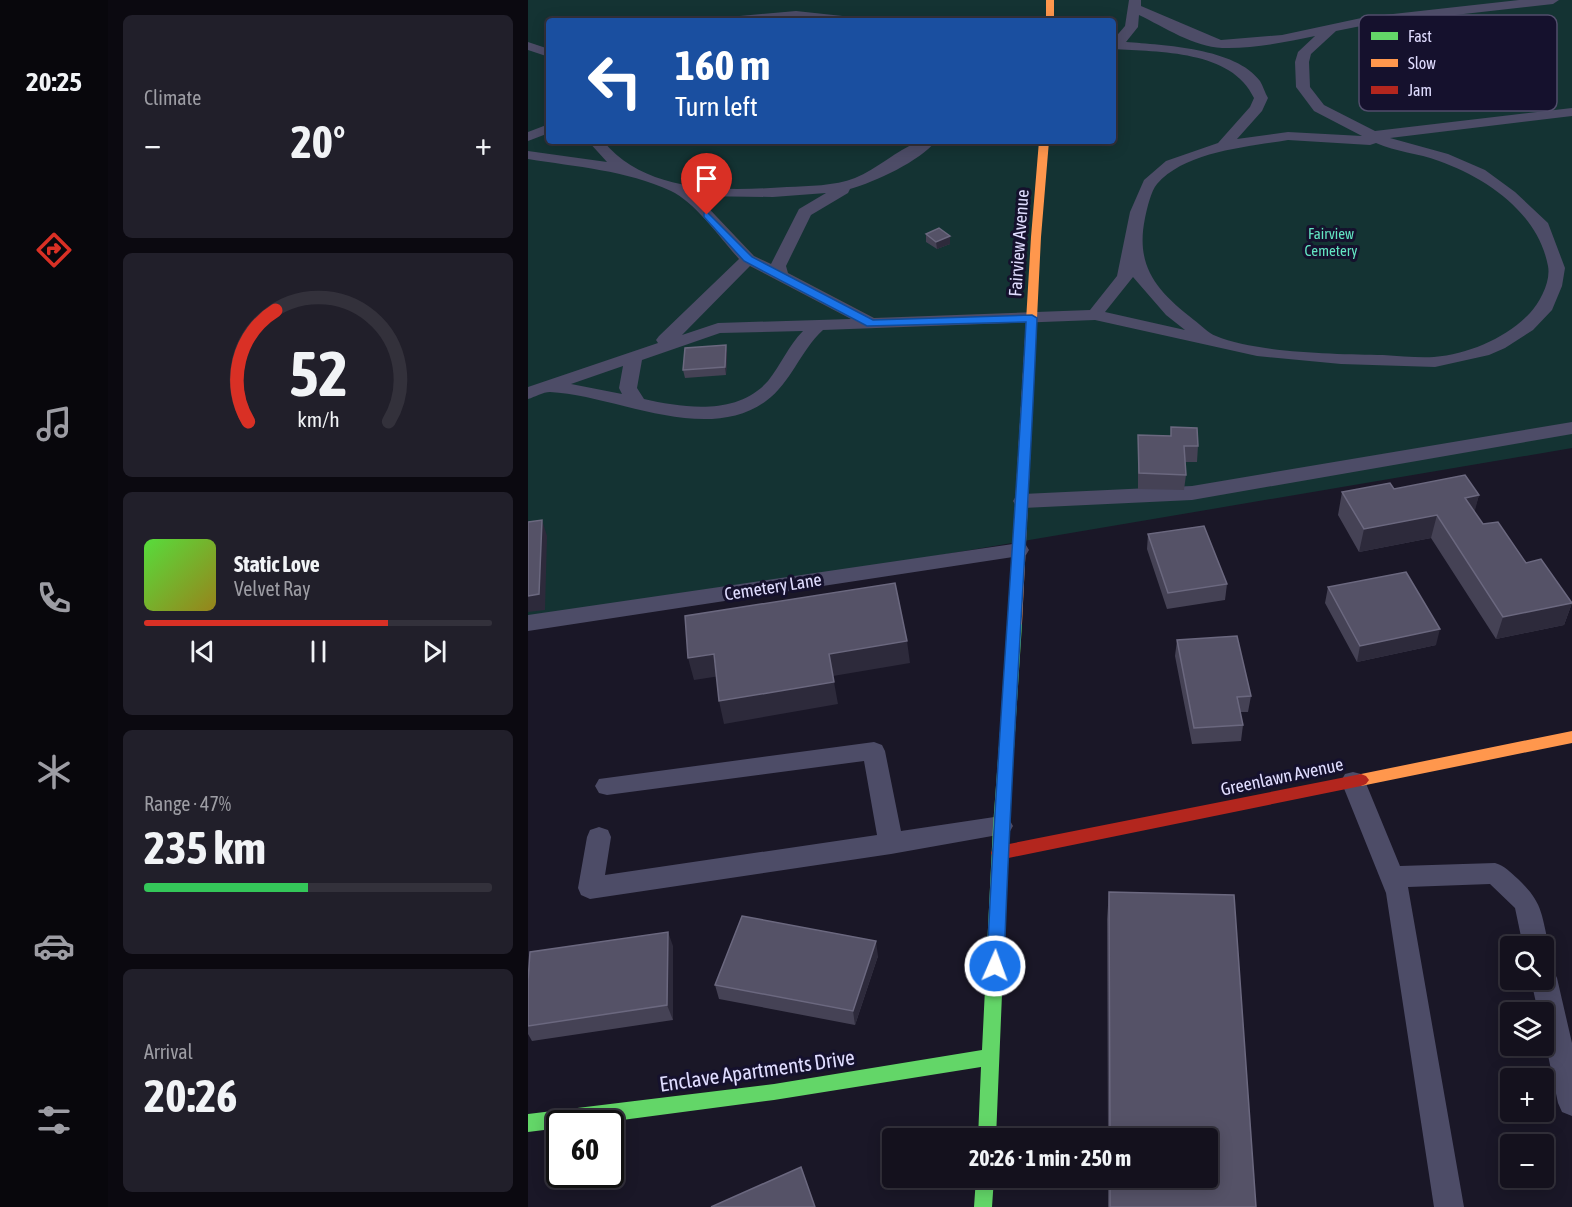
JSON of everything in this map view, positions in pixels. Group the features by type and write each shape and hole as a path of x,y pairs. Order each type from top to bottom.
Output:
{"main road":[{"path":"1050,0 1050,18"},
{"name":"Fairview Avenue","path":"988,1128 999,854 1044,144"},
{"name":"Greenlawn Avenue","path":"999,854 1572,737"},
{"name":"Enclave Apartments Drive","path":"528,1123 774,1092 992,1057"},
{"path":"983,1207 984,1188"}],"lane":[{"path":"1428,15 1553,0"},
{"path":"1116,44 1131,27 1135,4 1216,44 1282,39 1336,26 1359,23"},
{"path":"762,18 796,15 824,18"},
{"path":"528,393 718,328 1095,315 1276,354 1419,362 1453,359 1499,344 1515,335 1539,315 1554,286 1557,268 1555,259 1540,223 1526,208 1490,179 1459,163 1391,144 1319,108 1303,87 1302,62 1305,52 1336,26"},
{"path":"1116,45 1202,57 1229,65 1250,79 1260,93 1260,103 1223,146"},
{"path":"530,46 546,46"},
{"path":"530,46 546,52"},
{"path":"1373,136 1572,112"},
{"path":"528,137 546,129"},
{"path":"1095,315 1106,298 1123,280 1140,202 1156,174 1171,164 1223,146 1288,136 1342,138 1391,144"},
{"path":"598,144 627,169"},
{"path":"786,281 780,276 778,266 805,212 924,144"},
{"path":"528,155 627,169 675,187 695,191 800,191 857,183"},
{"path":"675,187 694,201 748,259 786,281 871,323"},
{"path":"1133,242 1142,278 1172,310 1209,340"},
{"path":"1555,259 1572,256"},
{"path":"654,349 687,321 748,259"},
{"path":"1555,259 1572,273"},
{"path":"546,387 600,394 686,413 714,412 742,405 771,388 801,343 819,325"},
{"path":"634,357 628,388 637,403"},
{"path":"1023,501 1192,493 1572,428"},
{"name":"Cemetery Lane","path":"528,623 1019,550"},
{"path":"607,786 873,751 891,844"},
{"path":"1353,782 1398,893 1449,1207"},
{"path":"599,837 590,888 1001,826"},
{"path":"1392,878 1495,873 1526,903 1534,936"},
{"path":"1547,990 1572,1103"}],"green space":[{"name":"Fairview Cemetery","path":"528,0 1572,0 1572,448 528,625"}],"building":[{"path":"939,228 950,236 936,242 926,234"},
{"path":"726,345 725,367 683,370 685,348"},
{"path":"1171,427 1197,428 1198,446 1184,446 1186,475 1139,473 1138,435 1171,436"},
{"path":"1465,475 1479,495 1465,498 1483,524 1498,522 1526,563 1541,559 1572,603 1503,617 1437,515 1364,529 1342,492 1390,483 1394,489"},
{"path":"542,520 539,594 528,596 528,522"},
{"path":"1204,526 1227,584 1168,593 1148,534"},
{"path":"1406,572 1440,629 1360,646 1328,587"},
{"path":"895,583 907,641 829,654 834,682 719,701 714,654 688,658 685,616"},
{"path":"1237,636 1251,696 1237,697 1243,725 1194,728 1177,640"},
{"path":"1109,892 1234,895 1256,1207 1110,1207 1110,1188 1218,1188 1218,1128 1110,1128"},
{"path":"742,916 876,941 853,1011 715,985"},
{"path":"668,932 667,1005 528,1026 530,952"},
{"path":"801,1167 815,1207 711,1207"}],"traffic: fast":[{"path":"987,1128 1001,826 1015,624"},
{"path":"528,1123 774,1092 992,1057"},
{"path":"983,1207 984,1188"}],"traffic: slow":[{"path":"1050,0 1050,18"},
{"path":"1015,624 1036,237 1044,144"},
{"path":"1361,780 1572,737"}],"traffic: jam":[{"path":"999,853 1361,780"}],"route":[{"path":"707,215 748,259 786,281 871,323 1032,318 1023,501 1001,826 995,966"}]}
